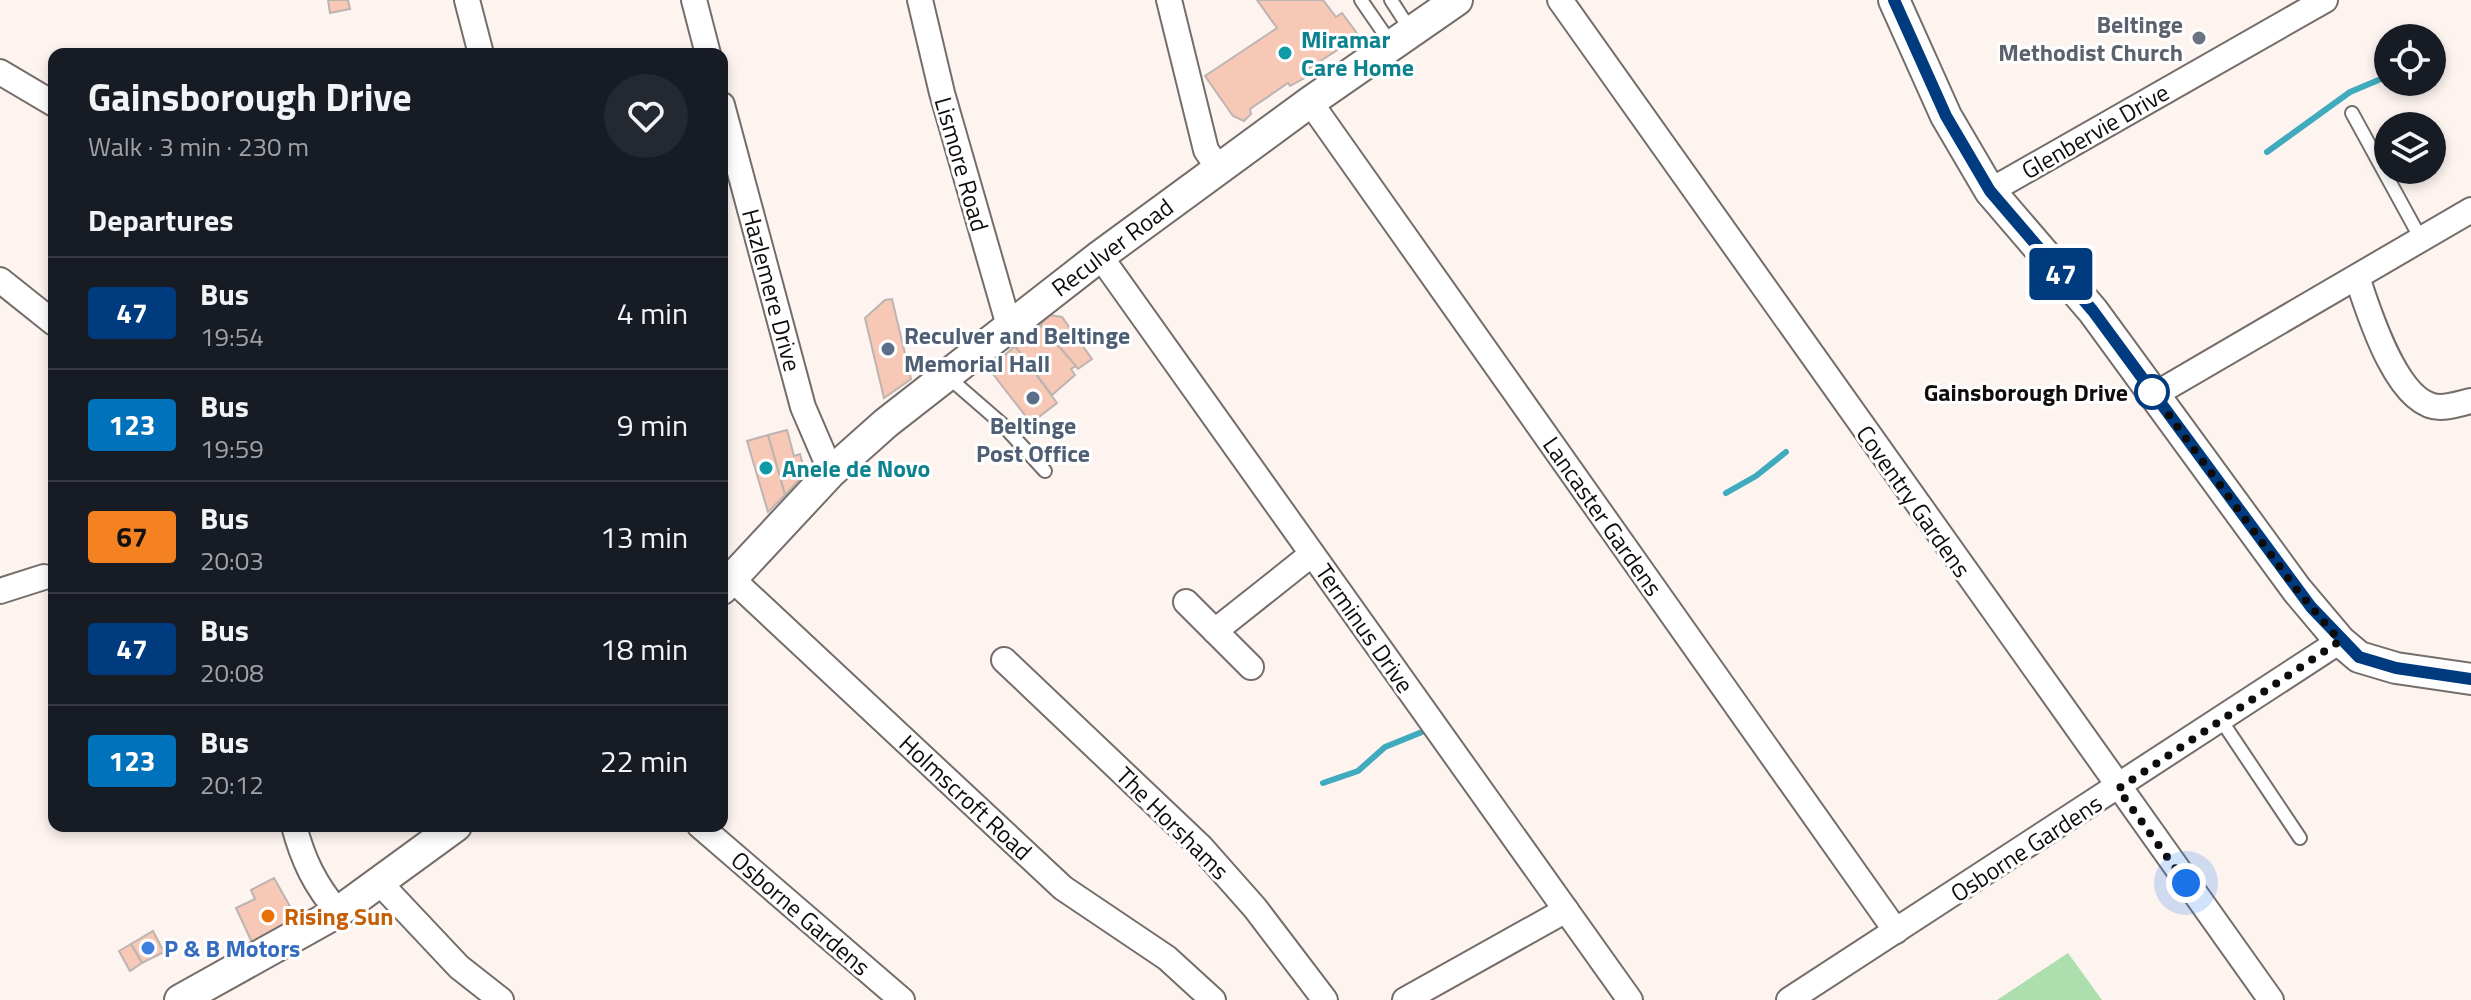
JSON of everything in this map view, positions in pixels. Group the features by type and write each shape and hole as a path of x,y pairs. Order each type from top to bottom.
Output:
{"street":[{"path":"467,0 479,48"},
{"path":"694,0 706,48"},
{"name":"Lismore Road","path":"920,0 942,93 1009,326"},
{"path":"1169,0 1206,150 1218,168"},
{"name":"Reculver Road","path":"728,583 831,472 946,375 1218,168 1457,0"},
{"name":"Coventry Gardens","path":"1560,0 2118,789 2271,1000"},
{"path":"1894,0 1946,116 1990,191 2093,311 2297,590 2340,641 2359,657 2396,668 2471,679"},
{"name":"Glenbervie Drive","path":"1990,191 2325,0"},
{"path":"0,72 48,100"},
{"name":"Lancaster Gardens","path":"1310,102 1896,931"},
{"name":"Hazlemere Drive","path":"728,127 803,407 831,472"},
{"path":"2154,395 2471,210"},
{"name":"Terminus Drive","path":"1100,256 1630,1000"},
{"path":"2357,277 2375,329 2420,401 2439,407 2471,401"},
{"path":"0,280 48,318"},
{"path":"1215,631 1312,554"},
{"path":"0,591 44,577"},
{"name":"Holmscroft Road","path":"728,585 1063,888 1167,958 1213,1000"},
{"path":"1186,602 1251,667"},
{"name":"Osborne Gardens","path":"1789,1000 2118,789 2340,641"},
{"name":"The Horshams","path":"1004,660 1201,847 1255,908 1325,1000"},
{"path":"296,832 302,858 320,890 338,912"},
{"path":"196,996 338,912 447,832"},
{"name":"Osborne Gardens","path":"707,832 902,1000"},
{"path":"378,881 459,967 501,1000"},
{"path":"1405,1000 1566,910"}],"lane":[{"path":"1361,0 1402,38"},
{"path":"1391,0 1402,38"},
{"path":"2352,113 2421,239"},
{"path":"946,375 1001,423 1045,471"},
{"path":"2221,720 2300,838"}],"green space":[{"path":"2068,953 2102,1000 1997,1000"}],"building":[{"path":"328,0 348,0 350,9 330,13"},
{"name":"Miramar Care Home","path":"1257,0 1323,0 1336,17 1342,13 1359,36 1305,71 1308,76 1290,86 1288,83 1250,109 1251,114 1244,121 1233,116 1205,76 1277,28"},
{"name":"Reculver and Beltinge Memorial Hall","path":"892,299 911,379 884,398 865,318 885,300"},
{"path":"1049,315 1062,317 1092,359 1078,369 1040,325"},
{"path":"1040,325 1076,366 1071,369 1075,375 1052,395 1015,346"},
{"path":"1015,346 1057,403 1031,423 989,369"},
{"path":"787,430 794,456 800,454 803,465 798,466 801,478 785,495 768,435"},
{"name":"Anele de Novo","path":"768,435 785,495 768,512 747,441"},
{"name":"Rising Sun","path":"274,878 300,924 255,949 236,908 255,899 251,890"},
{"name":"P & B Motors","path":"153,931 164,952 142,963 131,944"},
{"path":"131,944 142,963 130,971 119,951"}],"waterway":[{"path":"2267,152 2350,92 2374,82"},
{"path":"1726,493 1756,476 1786,452"},
{"path":"1323,783 1358,771 1385,747 1422,732"}],"bus line":[{"name":"47","path":"1894,0 1907,35 1946,116 1990,191 2093,311 2311,607 2340,641 2359,657 2396,668 2471,679"}],"place":[{"name":"Beltinge Methodist Church","path":"2199,38"},
{"name":"Miramar Care Home","path":"1285,53"},
{"name":"Reculver and Beltinge Memorial Hall","path":"888,349"},
{"name":"Gainsborough Drive","path":"2152,392"},
{"name":"Beltinge Post Office","path":"1033,398"},
{"name":"Anele de Novo","path":"766,468"},
{"name":"Rising Sun","path":"268,916"},
{"name":"P & B Motors","path":"148,948"}],"route":[{"path":"2152,392 2297,590 2340,641 2118,789 2186,883"}]}
